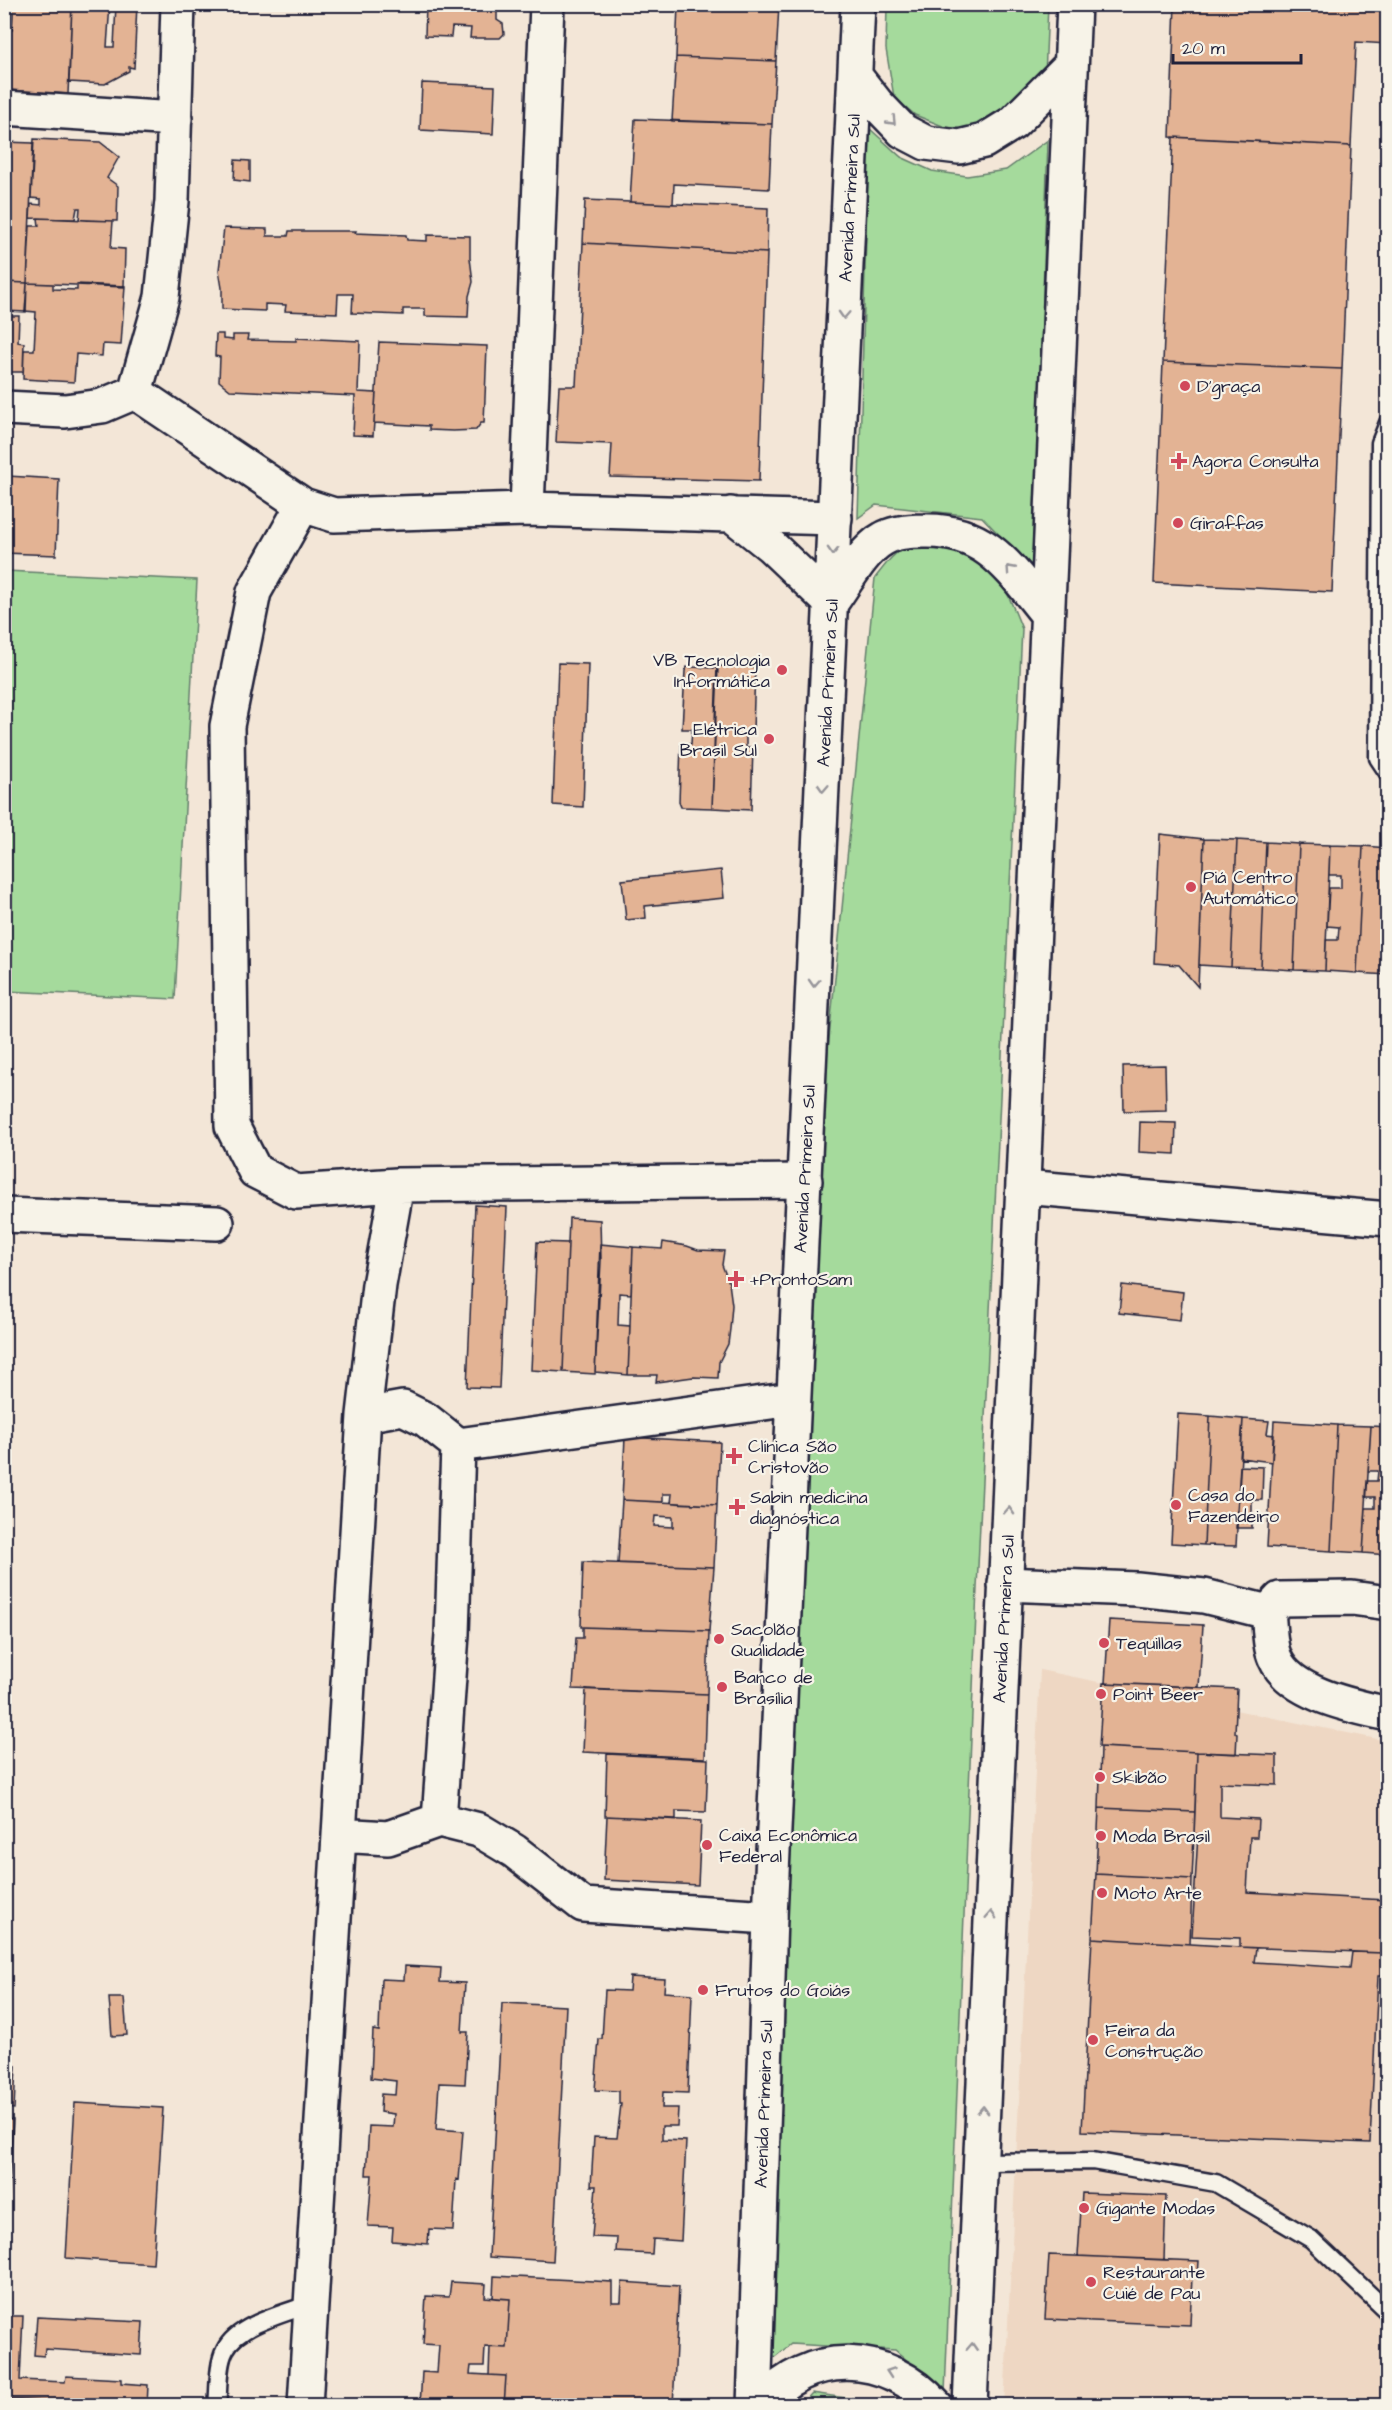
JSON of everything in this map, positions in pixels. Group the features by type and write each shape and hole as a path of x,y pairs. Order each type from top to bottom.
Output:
{"street":[{"path":"135,392 162,297 172,201 178,4"},
{"path":"527,509 547,4"},
{"name":"Avenida Primeira Sul","path":"754,2406 770,1917 858,4"},
{"name":"Avenida Primeira Sul","path":"970,2406 1074,4"},
{"path":"855,76 876,104 903,131 926,143 959,147 984,141 1013,123 1071,65"},
{"path":"4,108 175,119"},
{"path":"4,408 65,411 102,406 135,392"},
{"path":"135,392 303,505 334,515 527,509 835,518"},
{"path":"303,505 254,592 227,726 232,1126 255,1171 296,1192 397,1185 805,1181"},
{"path":"731,514 771,546 831,603 863,558 883,538 911,531 940,530 974,539 997,555 1047,614"},
{"path":"304,2406 363,1415 379,1285 397,1185"},
{"path":"1023,1187 1388,1219"},
{"path":"4,1215 217,1223"},
{"path":"363,1415 403,1408 425,1419 458,1445 793,1399"},
{"path":"439,1820 452,1634 458,1445"},
{"path":"1005,1584 1137,1589 1204,1596 1268,1612"},
{"path":"1388,1603 1352,1598 1280,1599 1268,1612 1273,1656 1282,1672 1301,1686 1345,1705 1388,1714"},
{"path":"339,1835 388,1838 439,1820 479,1830 514,1851 583,1905 770,1917"},
{"path":"760,2406 769,2394 788,2379 811,2369 840,2363 869,2365 897,2374 922,2390 936,2406"}],"lane":[{"path":"1388,423 1380,443 1378,758 1388,773"},
{"path":"981,2162 1093,2161 1216,2183 1311,2239 1388,2312"},
{"path":"217,2406 225,2350 242,2330 310,2304"}],"shaded area":[{"path":"1040,1670 1387,1741 1388,2181 1380,2405 1004,2406"}],"green space":[{"path":"887,5 1048,5 1045,77 995,122 969,130 945,127 915,115 894,97 886,49"},
{"path":"869,128 901,157 932,171 967,176 1006,170 1048,140 1034,571 982,517 876,505 858,518"},
{"path":"939,543 991,564 1009,597 1022,629 977,1588 945,2393 895,2350 791,2344 760,2369 793,1399 875,578 901,550 916,545"},
{"path":"5,571 197,580 175,999 5,991"},
{"path":"812,2393 852,2399 876,2405 801,2405"}],"building":[{"path":"4,4 8,4 4,70"},
{"path":"8,4 72,4 68,94 4,90 7,29 12,30 13,13 7,13"},
{"path":"72,4 110,4 107,47 114,47 116,4 137,4 134,68 129,67 129,71 105,84 69,82"},
{"path":"426,4 504,4 501,10 497,10 497,20 503,24 504,34 500,38 470,38 471,28 452,27 451,37 425,36"},
{"path":"678,4 779,4 776,61 676,57"},
{"path":"1175,4 1388,4 1388,44 1356,42 1351,146 1170,137"},
{"path":"676,57 776,61 772,124 672,121"},
{"path":"422,83 495,86 493,134 420,130"},
{"path":"635,119 772,124 769,189 674,184 673,204 630,202"},
{"path":"1173,137 1351,146 1342,369 1163,362"},
{"path":"34,139 100,142 119,157 107,178 118,186 117,221 79,220 80,208 77,208 75,219 30,218 31,204 41,205 41,199 31,198"},
{"path":"4,142 33,143 27,283 4,282"},
{"path":"235,160 250,161 250,182 234,180"},
{"path":"585,200 768,208 767,253 583,243"},
{"path":"38,218 113,221 111,248 125,249 124,287 27,283 30,226 39,226"},
{"path":"224,228 267,229 267,236 288,236 289,231 356,231 355,233 406,235 407,240 427,241 427,235 470,236 473,282 469,296 468,317 425,316 425,309 403,309 403,315 352,313 353,294 338,294 337,313 285,311 286,305 265,304 265,311 222,309 219,270"},
{"path":"583,243 767,253 759,481 610,477 612,444 556,442 559,386 576,386"},
{"path":"4,282 27,283 26,312 4,311"},
{"path":"27,283 53,284 53,289 77,290 77,284 125,286 121,345 103,344 102,356 76,354 74,382 23,379 24,350 34,350 36,312 25,311"},
{"path":"4,316 19,316 18,342 24,343 23,372 4,372"},
{"path":"216,334 223,334 223,339 233,340 233,335 248,335 247,340 296,341 296,338 360,341 358,392 376,393 373,436 353,435 355,396 230,390 219,381 220,357 215,356"},
{"path":"379,342 487,346 484,423 481,423 476,430 453,431 429,430 429,426 374,423"},
{"path":"1163,362 1342,369 1332,592 1154,583"},
{"path":"7,476 59,479 56,555 4,553"},
{"path":"558,663 588,664 583,807 553,805"},
{"path":"717,666 755,667 753,731 746,731 746,748 753,748 751,810 712,808"},
{"path":"687,667 718,668 712,808 681,807 679,802 681,744 691,744 692,729 682,729"},
{"path":"1160,834 1204,839 1198,987 1179,965 1154,963"},
{"path":"1204,839 1237,840 1231,967 1199,965"},
{"path":"1237,840 1266,842 1261,968 1231,967"},
{"path":"1266,842 1299,844 1294,970 1261,968"},
{"path":"1299,844 1330,845 1325,971 1294,970"},
{"path":"1330,845 1363,846 1357,973 1325,971 1326,940 1338,940 1339,927 1327,926 1329,888 1341,888 1341,875 1329,875"},
{"path":"1363,846 1388,848 1388,975 1357,973"},
{"path":"721,870 724,898 645,906 646,918 626,920 622,880"},
{"path":"1165,1065 1166,1110 1124,1111 1123,1066"},
{"path":"1140,1122 1176,1123 1175,1154 1139,1152"},
{"path":"475,1205 507,1207 499,1388 467,1387"},
{"path":"569,1218 600,1220 601,1261 595,1374 563,1372"},
{"path":"537,1242 568,1243 563,1372 531,1370"},
{"path":"663,1242 698,1250 724,1251 722,1265 729,1283 732,1305 728,1344 719,1362 718,1378 693,1377 656,1382 657,1375 628,1375 633,1247 662,1249"},
{"path":"600,1244 633,1247 631,1294 619,1293 618,1325 630,1326 628,1375 595,1372"},
{"path":"1122,1285 1183,1292 1180,1320 1119,1313"},
{"path":"1178,1414 1210,1416 1204,1545 1171,1543"},
{"path":"1210,1416 1243,1419 1236,1546 1204,1545"},
{"path":"1243,1419 1269,1421 1267,1434 1274,1435 1272,1462 1240,1458"},
{"path":"1274,1421 1337,1425 1331,1551 1267,1547"},
{"path":"1337,1425 1371,1426 1363,1553 1331,1551"},
{"path":"1371,1426 1388,1427 1388,1555 1363,1553 1366,1508 1375,1508 1375,1497 1366,1497 1367,1481 1377,1481 1378,1471 1368,1471"},
{"path":"625,1437 720,1442 717,1505 671,1503 672,1494 663,1494 663,1502 622,1500"},
{"path":"1240,1466 1263,1467 1262,1500 1252,1500 1252,1528 1236,1528"},
{"path":"622,1500 717,1505 714,1567 618,1563","holes":["655,1516 673,1517 673,1527 654,1526"]},
{"path":"583,1562 714,1567 709,1631 581,1627"},
{"path":"1109,1620 1203,1625 1199,1687 1105,1683"},
{"path":"583,1627 709,1631 707,1694 573,1689 576,1638 583,1638"},
{"path":"1103,1683 1237,1689 1236,1754 1099,1747"},
{"path":"586,1689 707,1694 705,1758 583,1752"},
{"path":"1101,1747 1197,1752 1195,1812 1099,1808"},
{"path":"1197,1752 1277,1755 1277,1785 1220,1783 1220,1817 1258,1819 1257,1837 1250,1837 1247,1892 1385,1900 1383,1953 1240,1947 1240,1938 1192,1936 1198,1834 1194,1834"},
{"path":"607,1754 708,1759 706,1812 676,1811 676,1819 605,1816"},
{"path":"1099,1808 1195,1812 1192,1879 1096,1874"},
{"path":"607,1816 701,1821 698,1885 604,1880"},
{"path":"1096,1874 1192,1879 1190,1944 1092,1938"},
{"path":"1092,1938 1256,1948 1254,1962 1350,1968 1352,1952 1383,1953 1382,1976 1378,1976 1370,2143 1082,2131"},
{"path":"405,1966 441,1968 440,1982 465,1983 462,2032 468,2032 465,2084 439,2083 436,2129 463,2131 459,2180 456,2179 453,2230 429,2229 428,2244 392,2241 393,2227 368,2226 372,2175 366,2175 369,2126 393,2127 394,2114 380,2112 381,2094 395,2095 396,2081 371,2078 373,2030 379,2031 381,1979 404,1980"},
{"path":"630,1977 665,1979 664,1992 692,1994 688,2093 663,2092 662,2108 678,2108 677,2126 662,2126 662,2140 686,2141 681,2241 653,2239 652,2254 616,2252 617,2238 592,2237 596,2186 591,2186 594,2137 617,2138 621,2104 619,2104 619,2091 595,2090 599,2039 602,2039 605,1990 629,1991"},
{"path":"109,1998 124,1998 127,2035 112,2036"},
{"path":"502,2003 566,2006 553,2261 489,2257"},
{"path":"4,2065 16,2066 14,2109 4,2108"},
{"path":"75,2103 163,2108 153,2264 66,2258"},
{"path":"4,2119 13,2120 6,2234 4,2234"},
{"path":"1082,2193 1166,2196 1164,2260 1078,2256"},
{"path":"1049,2255 1199,2261 1198,2276 1192,2275 1190,2325 1045,2319"},
{"path":"494,2276 612,2282 612,2302 621,2302 622,2282 679,2286 673,2406 504,2406 506,2376 489,2375 490,2347 507,2348 510,2299 493,2298"},
{"path":"451,2282 486,2284 485,2297 510,2299 507,2348 485,2347 484,2366 471,2366 470,2374 506,2376 504,2406 420,2406 422,2372 437,2373 439,2345 423,2344 426,2296 449,2297"},
{"path":"4,2316 23,2316 20,2380 65,2382 66,2376 121,2379 121,2383 148,2385 147,2406 4,2399"},
{"path":"37,2317 143,2322 141,2355 45,2349 44,2356 34,2355"},
{"path":"4,2399 71,2403 71,2406 4,2406"}],"place":[{"name":"D'graça","path":"1185,386"},
{"name":"Agora Consulta","path":"1179,461"},
{"name":"Giraffas","path":"1178,523"},
{"name":"VB Tecnologia Informática","path":"782,670"},
{"name":"Elétrica Brasil Sul","path":"769,739"},
{"name":"Piá Centro Automático","path":"1191,887"},
{"name":"+ProntoSam","path":"736,1279"},
{"name":"Clínica São Cristovão","path":"734,1456"},
{"name":"Casa do Fazendeiro","path":"1176,1505"},
{"name":"Sabin medicina diagnóstica","path":"737,1507"},
{"name":"Sacolão Qualidade","path":"719,1639"},
{"name":"Tequillas","path":"1104,1643"},
{"name":"Banco de Brasília","path":"722,1687"},
{"name":"Point Beer","path":"1101,1694"},
{"name":"Skibão","path":"1100,1777"},
{"name":"Moda Brasil","path":"1101,1836"},
{"name":"Caixa Econômica Federal","path":"707,1845"},
{"name":"Moto Arte","path":"1102,1893"},
{"name":"Frutos do Goiás","path":"703,1990"},
{"name":"Feira da Construção","path":"1093,2040"},
{"name":"Gigante Modas","path":"1084,2208"},
{"name":"Restaurante Cuié de Pau","path":"1091,2282"}]}
